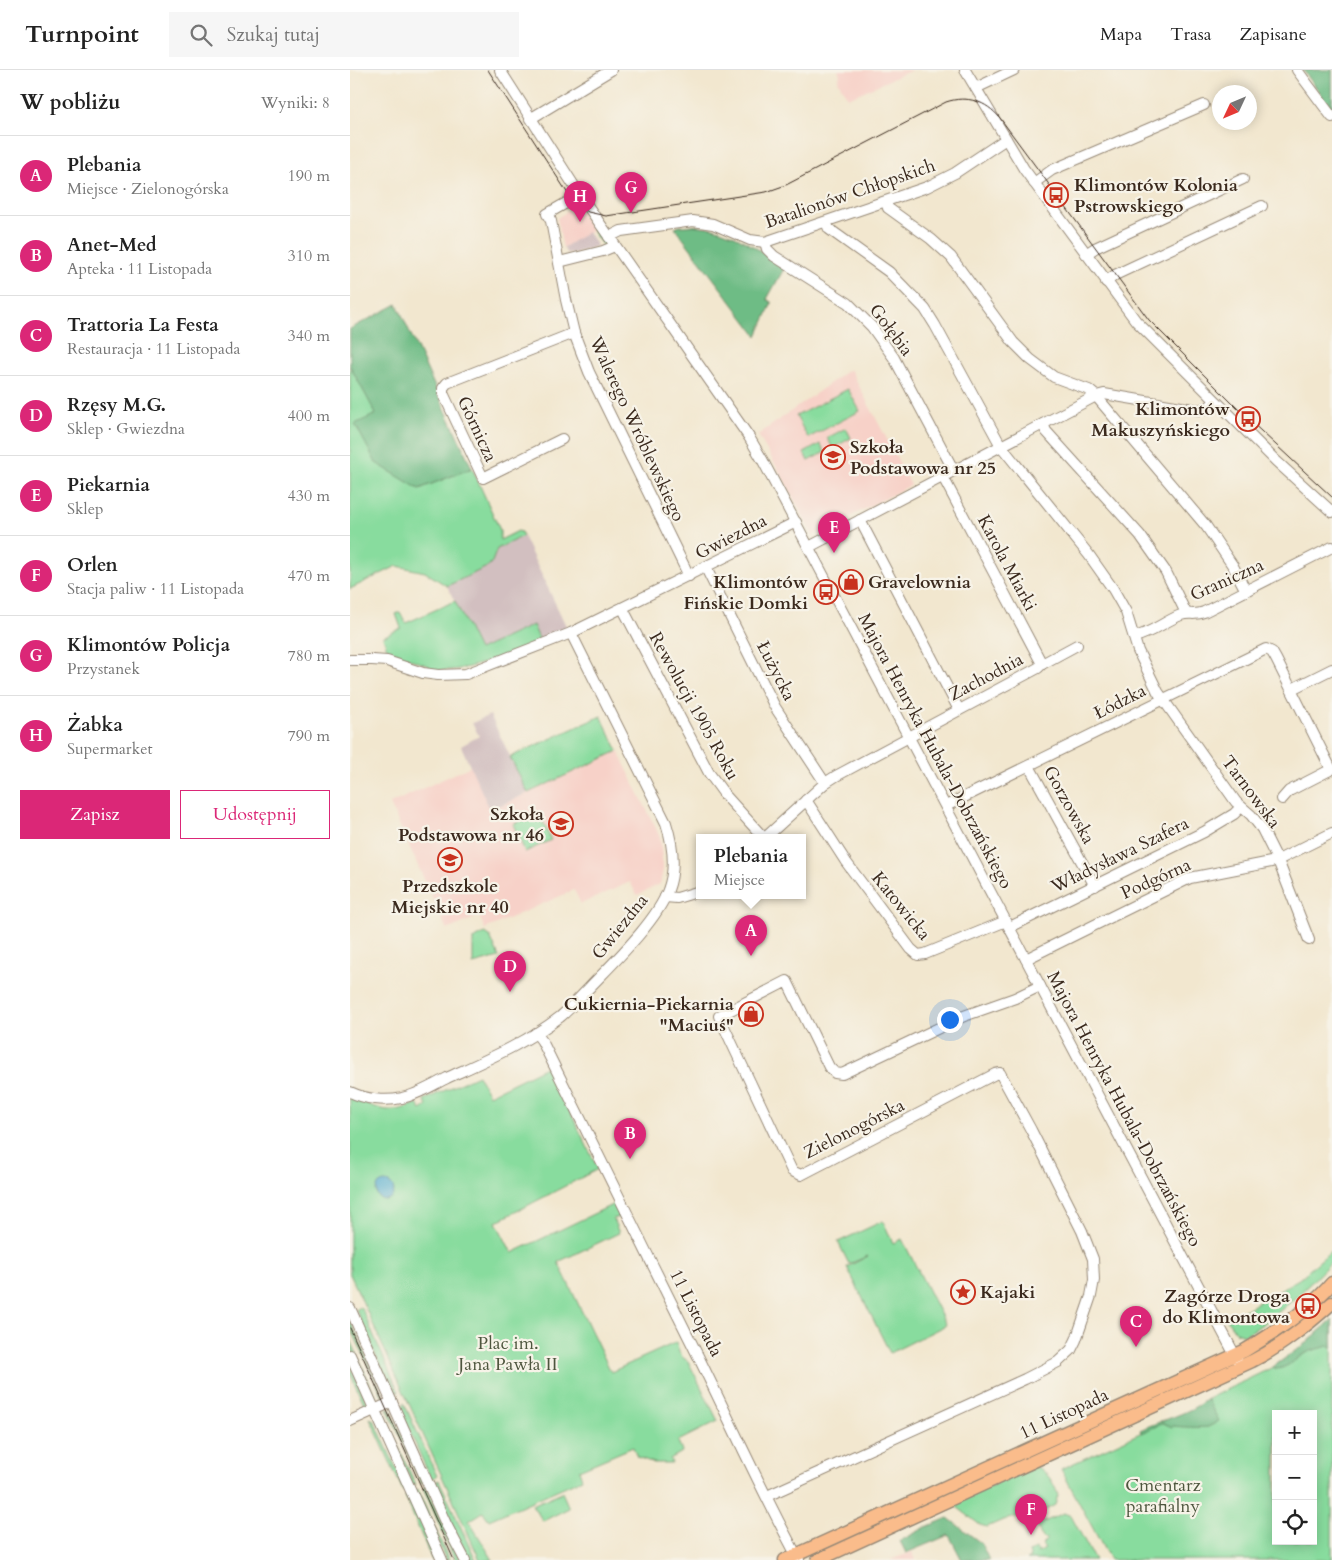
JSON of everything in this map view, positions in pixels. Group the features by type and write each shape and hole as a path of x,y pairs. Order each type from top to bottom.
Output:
{"main road":[{"name":"11 Listopada","path":"793,1558 938,1498 1043,1458 1238,1361 1308,1306 1332,1283"},
{"name":"11 Listopada","path":"818,1560 1037,1446 1097,1418 1238,1361 1279,1347 1332,1302"},
{"path":"1097,1418 1102,1430"},
{"path":"1037,1446 1043,1458"}],"street":[{"name":"Majora Henryka Hubala-Dobrzańskiego","path":"500,70 580,195 749,437 810,547 1238,1361"},
{"path":"530,118 611,70"},
{"path":"965,70 1034,182 1140,326 1215,402 1332,512"},
{"path":"976,88 1014,70"},
{"path":"1297,70 1332,117"},
{"path":"1034,182 1052,170 1204,105"},
{"name":"Batalionów Chłopskich","path":"609,237 621,231 693,221 713,224 750,240 766,242 886,202 927,186 955,173 1006,139"},
{"path":"1086,254 1095,248 1243,179"},
{"name":"Walerego Wróblewskiego","path":"580,195 547,214 551,221 574,333 589,372 689,576"},
{"path":"886,202 888,208 931,239 951,257 1013,342 1030,359 1054,377 1089,390 1096,396 1206,526 1233,566 1246,591"},
{"path":"1106,282 1115,275 1262,206"},
{"name":"Tarnowska","path":"826,222 830,229 889,272 924,309 935,325 1001,446 1094,561 1126,612 1138,651 1158,692 1241,807 1262,828 1309,940"},
{"name":"Gołębia","path":"766,242 767,249 774,256 848,303 872,327 894,358 954,471"},
{"path":"559,262 615,246"},
{"name":"Górnicza","path":"562,440 483,478 442,393 442,388 447,383 574,333"},
{"path":"810,547 1096,396 1104,394 1199,410 1209,407 1215,402"},
{"path":"1043,424 1046,431 1140,535 1166,572 1186,613"},
{"name":"Karola Miarki","path":"943,477 1042,664"},
{"path":"860,520 959,710"},
{"name":"Gwiezdna","path":"350,660 387,661 423,673 438,675 466,674 572,633 796,522"},
{"name":"Graniczna","path":"1134,637 1147,633 1186,613 1198,615 1332,547"},
{"name":"Łużycka","path":"706,568 775,707 825,784"},
{"name":"Rewolucji 1905 Roku","path":"622,609 709,773 725,796 761,834"},
{"name":"Gwiezdna","path":"350,1092 376,1099 404,1098 495,1056 536,1033 561,1016 605,971 645,928 665,897 672,876 670,835 654,798 572,633"},
{"name":"Zachodnia","path":"767,834 825,784 1077,645"},
{"name":"Łódzka","path":"946,806 1266,649 1272,652 1276,659 1332,769"},
{"path":"1292,689 1332,669"},
{"name":"Gorzowska","path":"1029,766 1095,886"},
{"path":"1282,799 1289,791 1332,769"},
{"name":"Katowicka","path":"806,800 846,862 911,949 918,955 1008,924"},
{"name":"Władysława Szafera","path":"1008,924 1095,886 1204,832 1234,814 1241,807"},
{"name":"Podgórna","path":"1026,959 1190,878 1277,860 1332,834"},
{"path":"665,897 677,898 696,892"},
{"name":"Zielonogórska","path":"767,1496 1058,1362 1071,1350 1087,1310 1094,1280 1093,1259 1082,1230 1000,1073 801,1174 796,1174 792,1171 719,1016 787,981 830,1067 835,1073 842,1074 964,1016 1014,998 1040,986"},
{"name":"11 Listopada","path":"536,1033 542,1041 767,1496 793,1558"},
{"path":"350,1308 446,1524 465,1560"},
{"path":"350,1355 442,1560"},
{"path":"350,1421 392,1402"}],"shaded area":[{"path":"838,70 912,70 848,98 838,81 840,75"},
{"path":"576,206 592,230 563,248 557,218"},
{"path":"588,232 597,246 575,253 567,253 563,248"},
{"name":"Szkoła Podstawowa nr 25","path":"850,369 911,485 813,536 758,435"},
{"path":"523,536 568,630 540,641 533,625 479,650 447,586 487,567 492,562 497,549"},
{"path":"490,715 528,793 490,810 461,746 479,736 472,723"},
{"name":"Szkoła Podstawowa nr 46","path":"601,716 660,837 663,870 660,884 637,895 630,882 581,904 574,890 485,929 479,916 447,930 390,804 471,766 491,810 528,793"},
{"path":"912,1552 916,1560 890,1560 907,1554"}],"green space":[{"path":"1303,70 1332,70 1332,109"},
{"path":"596,225 607,242 607,245 604,247 595,235 592,227"},
{"path":"680,226 700,226 723,231 745,241 785,267 767,299 772,303 757,336 675,228"},
{"path":"397,304 472,468 419,489 376,463 355,424 376,414 350,366 350,329"},
{"path":"350,366 419,489 472,468 500,530 500,540 518,531 521,532 523,536 497,549 492,562 487,567 447,586 425,572 397,566 350,589"},
{"path":"848,389 860,411 808,438 796,416"},
{"path":"846,428 851,438 833,448 827,438"},
{"path":"820,444 825,452 808,461 804,453"},
{"path":"455,601 479,650 533,625 540,641 486,662 458,669 444,670 429,670 429,666 388,651 383,637 401,628 396,614 400,612 406,623"},
{"path":"601,716 618,751 528,793 510,757"},
{"path":"539,813 551,840 525,852 513,824"},
{"path":"485,933 490,936 499,957 473,964 473,939"},
{"name":"Plac im. Jana Pawła II","path":"548,1066 598,1169 496,1222 512,1253 614,1204 622,1216 613,1219 619,1233 558,1262 611,1372 677,1342 679,1353 688,1361 718,1421 678,1441 682,1452 670,1459 672,1463 654,1463 637,1457 633,1447 579,1470 582,1479 489,1520 483,1512 469,1521 493,1560 480,1560 350,1274 350,1096 383,1109 398,1110 417,1103 421,1110 427,1106 424,1100 478,1075 489,1095"},
{"path":"883,1221 893,1243 902,1239 946,1325 890,1353 847,1267 868,1256 849,1264 838,1242"},
{"path":"1332,1250 1332,1261 1302,1292 1280,1311 1245,1335 1236,1332 1227,1320 1299,1279"},
{"path":"360,1307 399,1392 390,1388 356,1310"},
{"path":"350,1320 385,1399 384,1400 350,1326"},
{"name":"Cmentarz parafialny","path":"1332,1320 1332,1560 1110,1560 1061,1469 1162,1423 1160,1421 1170,1419 1196,1408 1207,1399 1273,1367 1306,1343"},
{"path":"1332,1320 1332,1348 1328,1346 1310,1351 1283,1368 1275,1369 1273,1367 1306,1343"},
{"path":"350,1338 378,1402 375,1400 350,1345"},
{"path":"350,1365 368,1404 366,1408 350,1373"},
{"path":"1207,1399 1219,1421 1212,1425 1208,1427 1172,1427 1163,1423 1141,1433 1140,1430 1183,1413"},
{"path":"404,1403 437,1476 431,1479 400,1410"},
{"path":"387,1408 389,1408 424,1482 421,1483"},
{"path":"382,1411 416,1485 413,1486 381,1413"},
{"path":"370,1418 374,1420 406,1489 403,1491"},
{"path":"1033,1466 1042,1470 1049,1477 1058,1495 1055,1505 1044,1511 1024,1519 1017,1517 1003,1520 987,1527 980,1525 953,1504"},
{"path":"439,1480 476,1560 471,1560 454,1530 433,1483"},
{"path":"426,1487 460,1560 455,1560 423,1488"},
{"path":"418,1490 449,1560 446,1560 415,1491"},
{"path":"562,1492 569,1508 543,1521 532,1505"},
{"path":"408,1494 437,1560 432,1560 405,1496"},
{"path":"1064,1513 1071,1516 1095,1560 1027,1560 1031,1558 1029,1552 1036,1549 1038,1553 1045,1549 1042,1545 1047,1539 1042,1538 1037,1525"},
{"path":"948,1518 981,1543 989,1560 962,1560 949,1535 906,1553 900,1541"}],"water":[{"path":"385,1182 391,1185 394,1191 391,1197 385,1200 379,1197 376,1191 379,1185"}],"tram line":[{"path":"488,70 572,200 588,212 606,216 766,192 786,185 946,102 961,99 976,101 989,107 1000,118 1149,320 1248,419 1332,497"},
{"path":"350,1328 454,1560"}],"place":[{"name":"Klimontów Kolonia Pstrowskiego","path":"1056,195"},
{"name":"Klimontów Policja","path":"631,213"},
{"name":"Żabka","path":"580,222"},
{"name":"Klimontów Makuszyńskiego","path":"1248,419"},
{"name":"Szkoła Podstawowa nr 25","path":"833,457"},
{"name":"Piekarnia","path":"834,553"},
{"name":"Gravelownia","path":"851,582"},
{"name":"Klimontów Fińskie Domki","path":"826,592"},
{"name":"Szkoła Podstawowa nr 46","path":"561,824"},
{"name":"Przedszkole Miejskie nr 40","path":"450,860"},
{"name":"Plebania","path":"751,956"},
{"name":"Rzęsy M.G.","path":"510,992"},
{"name":"Cukiernia-Piekarnia \"Maciuś\"","path":"751,1014"},
{"name":"Anet-Med","path":"630,1159"},
{"name":"Kajaki","path":"963,1292"},
{"name":"Zagórze Droga do Klimontowa","path":"1308,1306"},
{"name":"Trattoria La Festa","path":"1136,1347"},
{"name":"Orlen","path":"1031,1535"}]}
